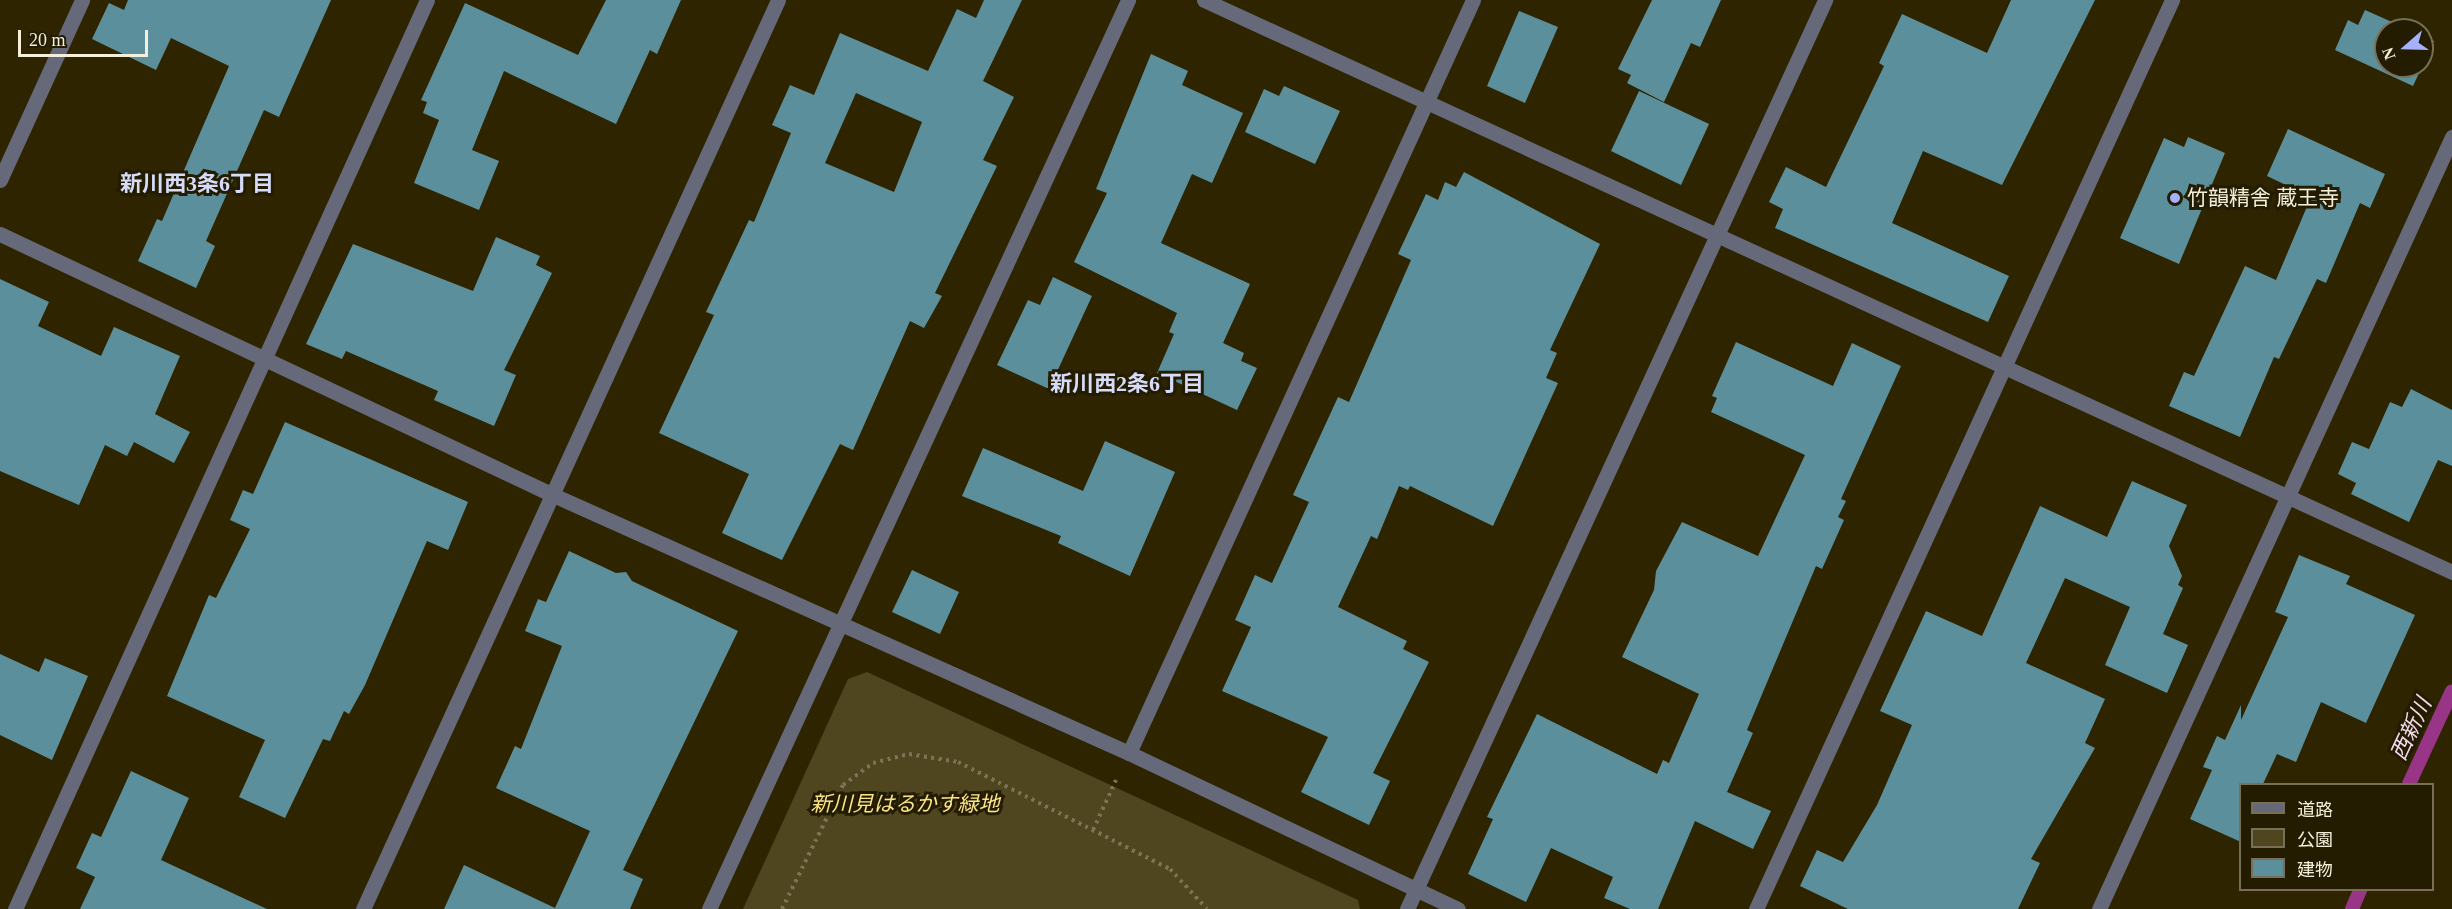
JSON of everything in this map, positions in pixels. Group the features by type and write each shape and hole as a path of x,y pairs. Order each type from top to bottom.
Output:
{"street":[{"path":"0,180 82,0"},
{"path":"15,909 427,0"},
{"path":"363,909 778,0"},
{"path":"709,909 1128,0"},
{"path":"1204,0 1425,104 2451,572"},
{"path":"1129,753 1473,0"},
{"path":"1407,909 1826,0"},
{"path":"1756,909 2172,0"},
{"path":"2098,909 2285,496 2452,137"},
{"path":"0,234 551,494 1129,753 1458,909"}],"path":[{"path":"782,909 843,785 882,760 909,754 958,762 1170,869 1207,909"},
{"path":"1093,830 1116,780"}],"green space":[{"name":"新川見はるかす緑地","path":"867,672 1358,900 1360,909 743,909 848,679"}],"building":[{"path":"128,0 331,0 279,117 264,110 206,241 215,246 196,288 138,261 157,219 162,221 229,66 171,38 156,70 92,39 109,3 124,10"},
{"path":"606,0 681,0 657,54 650,50 616,124 504,71 472,150 499,161 479,210 414,183 439,120 423,113 427,102 421,100 465,3 578,55"},
{"path":"984,0 1022,0 983,81 1014,97 983,160 997,166 935,293 942,296 924,328 910,321 853,450 840,444 782,560 722,533 749,474 659,433 714,315 706,312 749,220 754,222 791,133 772,125 790,85 814,95 840,33 928,71 957,9 976,18","holes":["856,93 922,122 894,192 825,163"]},
{"path":"1652,0 1721,0 1700,47 1691,43 1664,102 1627,83 1631,75 1618,69"},
{"path":"2011,0 2095,0 2002,185 1923,151 1892,223 2009,276 1988,322 1775,228 1783,209 1769,202 1786,167 1826,187 1884,66 1879,63 1902,14 1987,53"},
{"path":"2365,10 2383,18 2374,18 2374,68 2335,50 2348,20 2358,25"},
{"path":"1519,11 1558,27 1525,103 1487,86"},
{"path":"1151,54 1188,71 1182,85 1243,113 1212,183 1192,174 1161,243 1250,284 1223,343 1244,353 1241,361 1257,368 1237,410 1157,373 1174,334 1169,332 1177,313 1074,262 1107,193 1096,189"},
{"path":"2396,78 2417,78 2413,86"},
{"path":"1284,86 1340,111 1315,164 1245,132 1264,89 1279,96"},
{"path":"1639,91 1709,124 1681,185 1611,151"},
{"path":"2288,129 2385,174 2370,208 2360,203 2326,283 2317,279 2279,359 2274,357 2240,437 2169,406 2184,372 2194,376 2245,266 2276,280 2311,197 2267,176"},
{"path":"2188,137 2225,153 2179,264 2120,238 2164,138 2184,147"},
{"path":"1464,172 1600,244 1550,350 1557,353 1546,378 1558,383 1493,526 1410,486 1408,490 1399,486 1377,539 1371,536 1338,607 1407,641 1403,649 1429,662 1373,773 1390,781 1369,825 1301,792 1328,737 1222,691 1251,627 1235,620 1255,575 1272,583 1309,502 1293,495 1338,397 1349,402 1411,260 1398,254 1426,194 1438,200 1445,182 1456,187"},
{"path":"496,237 540,256 536,265 552,273 504,370 516,375 494,426 434,400 438,391 346,351 342,359 306,344 353,244 473,291"},
{"path":"1053,277 1092,296 1049,389 997,365 1028,300 1040,305"},
{"path":"0,279 49,302 38,326 101,356 114,327 180,356 155,414 190,432 174,463 134,442 127,456 105,445 79,505 0,471"},
{"path":"1736,342 1833,386 1852,343 1901,366 1841,499 1846,501 1838,517 1844,520 1822,569 1816,566 1747,730 1753,733 1727,792 1771,811 1753,849 1695,821 1658,909 1630,909 1604,898 1613,877 1551,848 1526,902 1468,874 1493,819 1487,817 1537,714 1657,774 1663,760 1669,763 1699,694 1622,657 1654,590 1656,571 1682,522 1758,556 1805,455 1711,412 1717,398 1712,396"},
{"path":"2411,389 2452,410 2452,466 2438,460 2409,522 2351,494 2356,483 2338,474 2352,442 2369,449 2390,402 2402,407"},
{"path":"285,422 468,502 448,550 427,541 365,685 349,714 344,711 330,741 323,739 285,818 239,797 265,740 167,696 209,595 216,598 250,529 230,520 243,490 253,494"},
{"path":"1105,441 1175,472 1130,576 1058,543 1061,536 962,496 983,448 1083,491"},
{"path":"2132,481 2187,505 2169,546 2182,576 2178,585 2183,588 2163,634 2188,645 2167,693 2105,665 2130,607 2065,578 2026,663 2105,699 2085,743 2095,748 2031,859 2040,863 2018,909 1848,909 1800,886 1817,850 1843,862 1877,805 1912,725 1880,711 1926,611 1982,636 2040,506 2107,537"},
{"path":"569,551 616,573 626,572 632,581 738,631 623,870 643,879 630,909 444,909 464,865 555,908 590,831 496,788 515,746 521,749 562,646 525,631 538,599 546,602"},
{"path":"2299,555 2350,576 2346,584 2415,615 2366,723 2321,702 2296,762 2277,754 2263,783 2239,783 2239,841 2190,819 2212,770 2203,767 2217,736 2225,740 2241,705 2241,720 2288,617 2275,612"},
{"path":"912,570 959,592 940,634 892,612"},
{"path":"0,654 39,672 45,658 88,676 52,760 0,735"},
{"path":"131,771 189,798 161,860 267,909 80,909 95,877 76,868 92,833 101,837"}],"waterway":[{"name":"西新川","path":"2409,783 2452,691"},
{"name":"西新川","path":"2352,909 2360,891"}],"place":[{"name":"竹韻精舎 蔵王寺","path":"2175,198"}],"district":[{"name":"新川西3条6丁目","path":"197,184"},
{"name":"新川西2条6丁目","path":"1127,384"}]}
